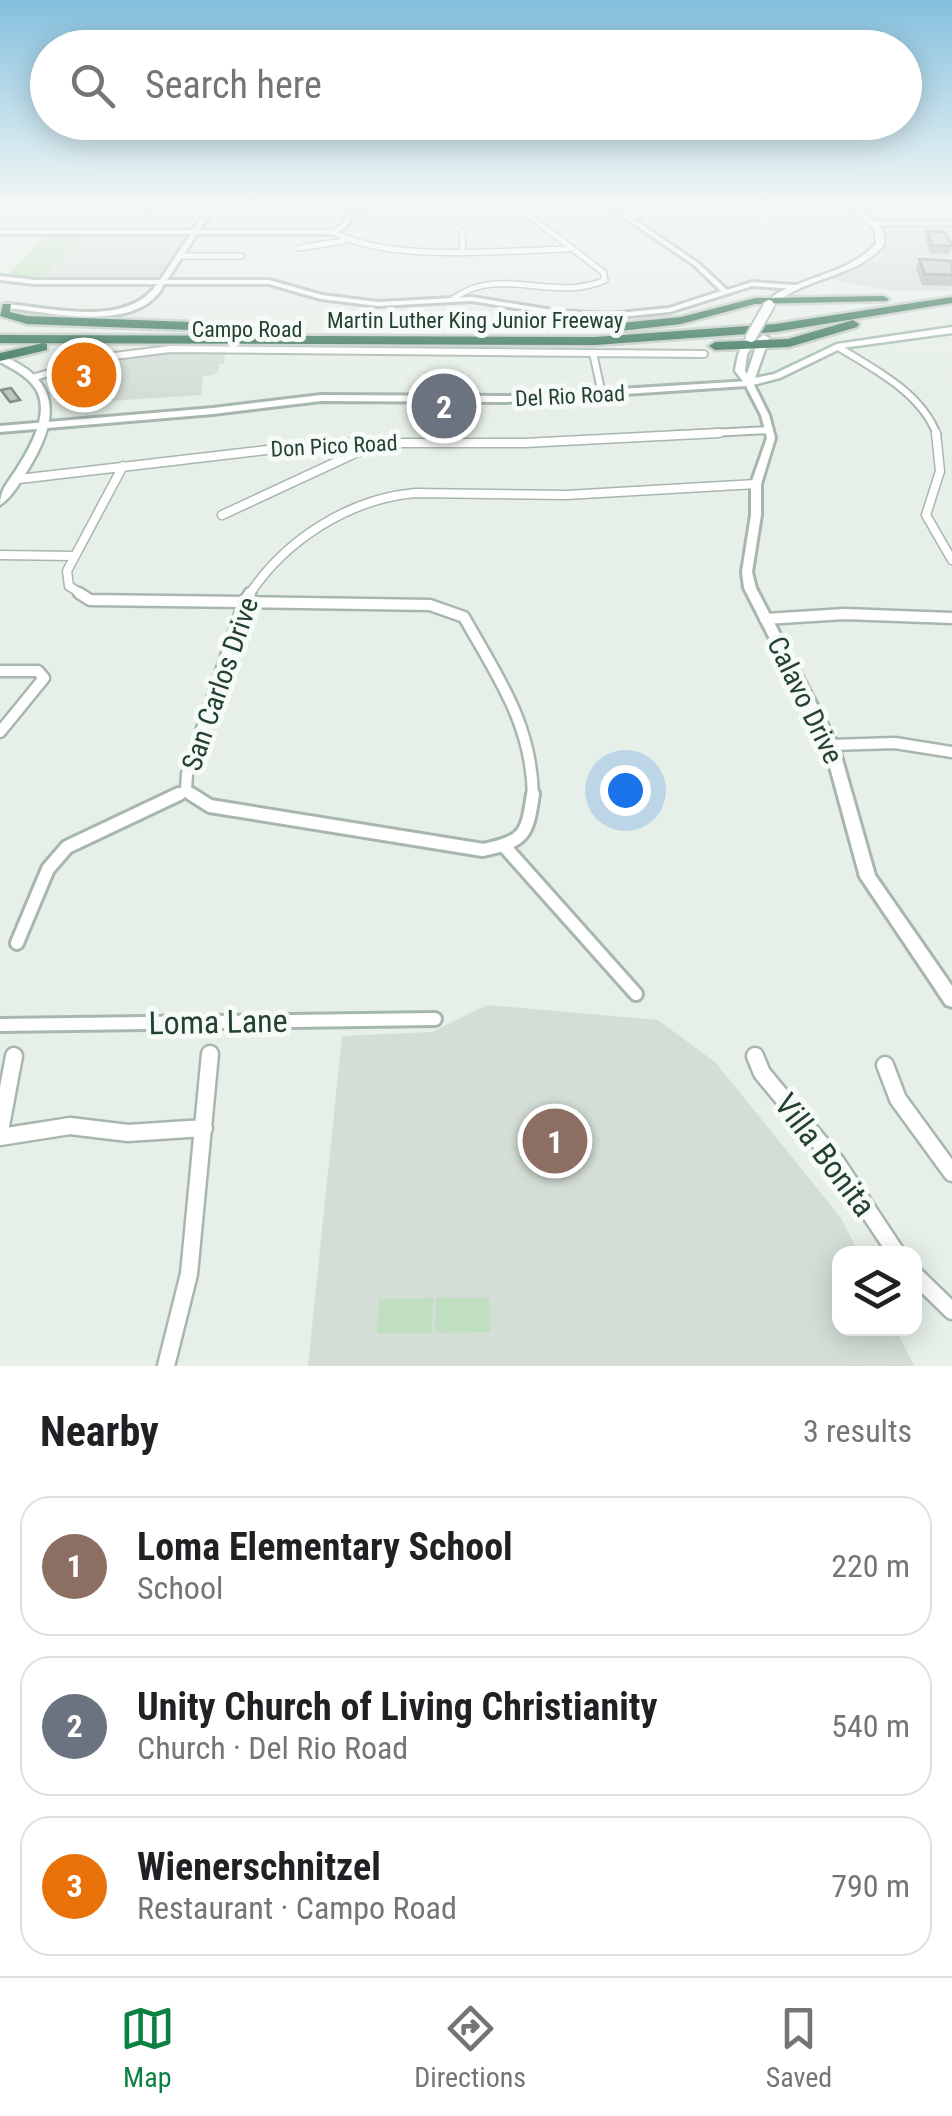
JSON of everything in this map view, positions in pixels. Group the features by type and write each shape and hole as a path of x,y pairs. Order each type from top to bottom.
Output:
{"highway":[{"path":"574,331 682,320 734,305 781,298 950,299"},
{"name":"Martin Luther King Junior Freeway","path":"0,328 574,331 739,321 920,298"},
{"path":"447,342 571,348 719,346 803,340 874,316 950,299"},
{"name":"Martin Luther King Junior Freeway","path":"0,339 595,341 720,334 950,299"},
{"path":"4,306 4,314 20,319 322,331"},
{"path":"0,358 73,344 285,341"}],"main road":[{"path":"749,383 740,371 781,298 842,269"},
{"path":"749,383 753,344 770,323 781,298"},
{"name":"Del Rio Road","path":"749,383 776,376 838,347 952,330"},
{"path":"0,358 32,378 44,393 42,426 34,451 0,501"}],"street":[{"path":"4,306 124,310 149,300 171,269"},
{"path":"453,299 465,289 484,284 564,290 604,282 603,272 598,269"},
{"path":"702,269 727,292"},
{"path":"0,278 35,282 269,282 321,296 378,304 484,300 558,313 619,316 670,310 761,283 781,298"},
{"path":"838,347 915,399 929,414 940,468 926,515 951,556"},
{"name":"Campo Road","path":"32,378 99,358 170,349 704,354"},
{"path":"593,353 602,394"},
{"path":"749,383 770,430"},
{"name":"Del Rio Road","path":"0,429 321,398 506,400 749,383"},
{"name":"Don Pico Road","path":"18,478 323,443 532,442 770,430"},
{"name":"Calavo Drive","path":"770,430 756,484 747,578 831,745 868,877 952,1000"},
{"path":"222,516 378,443"},
{"path":"122,466 67,571 67,581 73,590 90,600 436,606 464,617 522,721 529,746 533,794 530,823 518,840 504,847 636,994"},
{"name":"San Carlos Drive","path":"504,847 476,850 210,806 186,791 242,604 288,549 340,516 390,496 664,493 756,484"},
{"path":"0,556 74,556"},
{"path":"766,619 846,614 952,618"},
{"path":"0,670 38,671 44,678 0,732"},
{"path":"831,745 895,744 952,752"},
{"path":"17,942 48,869 67,848 186,791"},
{"name":"Loma Lane","path":"0,1024 435,1019"},
{"path":"166,1366 189,1274 210,1054"},
{"path":"14,1056 0,1134 70,1126 128,1133 204,1128"},
{"name":"Villa Bonita","path":"755,1056 762,1073 836,1162 892,1246"},
{"path":"885,1064 898,1099 952,1173"},
{"path":"922,1282 952,1311"}],"shaded area":[{"path":"52,269 164,269 157,279 42,279"},
{"path":"854,269 952,269 952,291 892,291 826,279"},
{"path":"225,350 224,364 219,364 219,370 203,376 201,395 63,404 51,378 128,356"},
{"path":"487,1005 658,1020 716,1063 841,1218 855,1246 832,1246 832,1336 899,1336 914,1366 308,1366 342,1036 432,1032"}],"green space":[{"path":"13,269 52,269 42,279 6,276"},
{"path":"433,1298 432,1333 377,1333 379,1299"},
{"path":"436,1298 489,1298 490,1332 435,1333"}],"building":[{"path":"923,269 952,269 952,275 925,274"},
{"path":"11,388 20,400 10,402 1,390"}],"place":[{"name":"Wienerschnitzel","path":"84,375"},
{"name":"Unity Church of Living Christianity","path":"444,406"},
{"name":"Loma Elementary School","path":"555,1141"}]}
